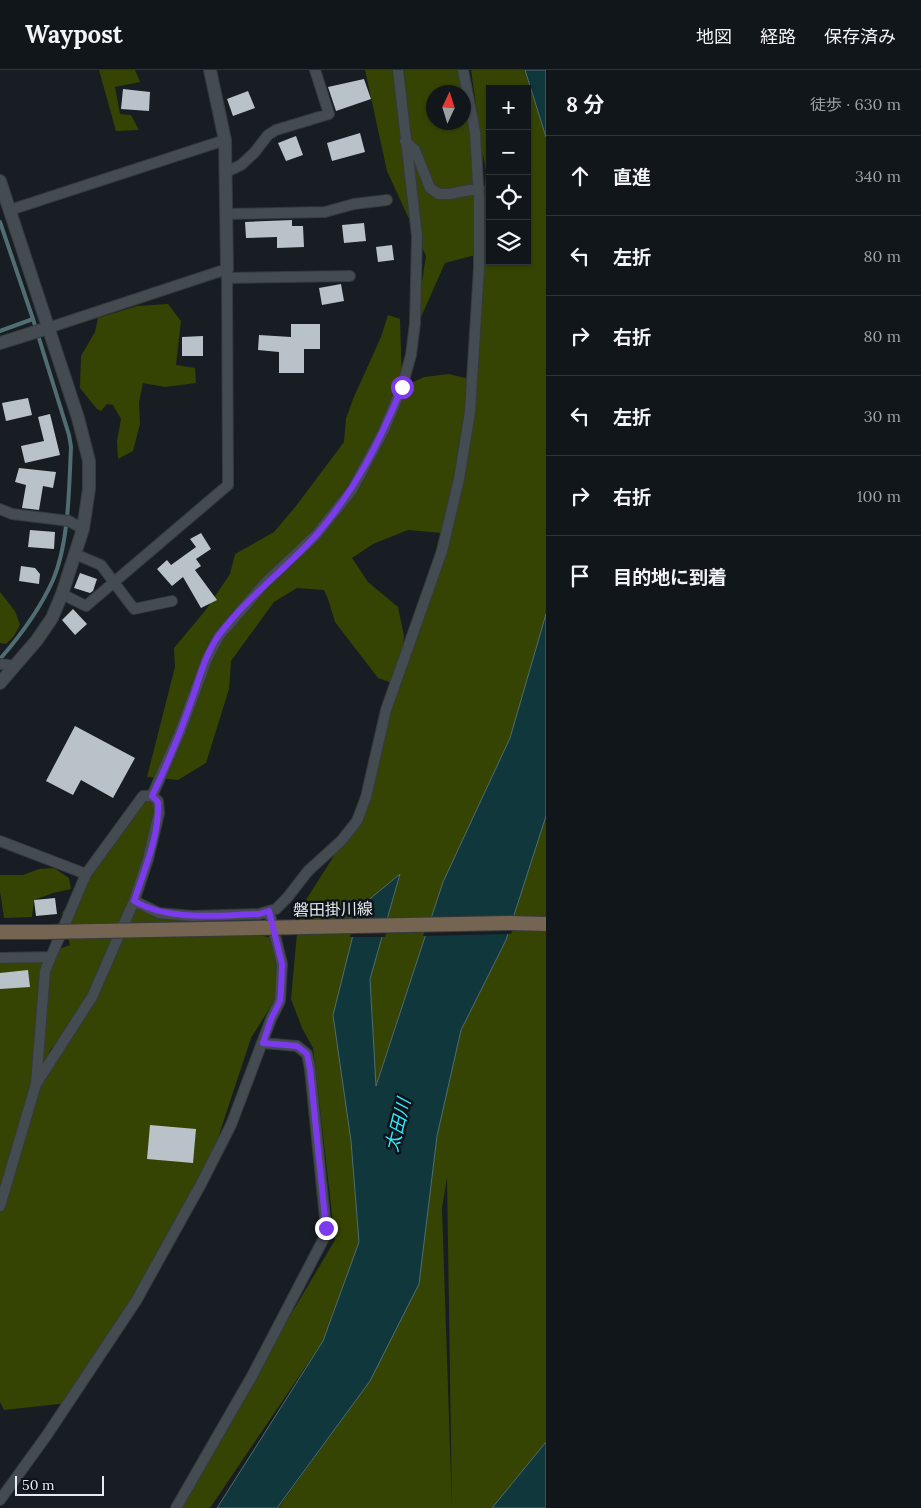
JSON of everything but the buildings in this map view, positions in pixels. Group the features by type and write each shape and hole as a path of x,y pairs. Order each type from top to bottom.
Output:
{"main road":[{"name":"磐田掛川線","path":"0,932 546,924"}],"street":[{"path":"62,594 86,606 228,485 225,140 210,70"},
{"path":"226,172 241,165 276,130 329,114 315,70"},
{"path":"152,796 177,740 207,659 218,636 264,584 316,535 352,490 384,432 402,387 411,355 415,323 417,236 398,70"},
{"path":"134,901 160,913 193,916 259,914 276,909 308,871 340,841 357,821 366,797 386,710 442,551 459,479 470,412 479,268 478,188 475,132 463,70"},
{"path":"10,210 225,140"},
{"path":"405,141 415,150 430,188 439,194 450,194 478,188"},
{"path":"0,181 78,418 89,460 89,489 83,529 62,594 52,618 37,640 0,683"},
{"path":"226,214 325,212 354,204 386,200"},
{"path":"0,343 227,273 350,276"},
{"path":"0,509 12,514 68,521 83,529"},
{"path":"74,554 101,565 134,609 172,601"},
{"path":"0,664 15,666"},
{"path":"0,1206 36,1084 45,971 50,957 59,942 86,874 143,796 152,796 158,802 159,813 148,860 134,901 92,997 36,1084"},
{"path":"0,841 86,874"},
{"path":"0,1500 47,1435 136,1302 231,1125 271,1019 280,1001 282,964 269,911"},
{"path":"0,958 50,957"},
{"path":"176,1508 252,1376 324,1238 326,1228 307,1054 297,1046 263,1043"}],"green space":[{"path":"99,70 135,70 140,82 115,87 120,114 131,115 139,130 116,131"},
{"path":"365,70 457,70 461,85 426,85 426,130 471,130 471,118 482,148 471,70 525,70 530,85 486,85 486,171 486,175 486,220 486,265 531,265 531,89 546,137 546,614 510,738 443,882 375,1088 370,979 400,875 360,907 351,1141 359,1242 323,1341 210,1508 176,1508 335,1240 313,1048 302,1028 291,999 299,911 359,816 441,533 408,530 373,544 352,558 368,582 398,607 404,636 400,671 395,684 378,678 335,622 324,590 297,588 274,602 231,661 229,689 206,763 178,780 147,777 175,667 174,648 205,611 230,574 235,554 274,532 344,442 346,419 381,337 388,315 400,319 402,387 424,377 449,374 469,379 479,254 445,263 414,333 426,256 387,171","holes":["483,154 486,171 480,247 479,207"]},
{"path":"168,304 181,321 176,365 195,368 196,383 165,387 143,383 139,402 140,424 133,451 118,459 117,441 121,419 113,405 107,404 101,411 97,409 80,388 81,356 95,332 98,318 137,306"},
{"path":"0,592 15,611 20,625 14,636 6,644 0,643"},
{"path":"143,796 158,801 134,901 275,939 281,990 251,1038 216,1144 170,1241 68,1403 4,1410 0,1402 0,958 38,957 70,945 62,913","holes":["78,1017 44,1070 21,1134 50,1050"]},
{"path":"546,816 546,1442 492,1508 278,1508 370,1381 437,1136 461,1030 506,940","holes":["447,1178 452,1508 442,1208"]},
{"path":"54,868 69,878 71,889 34,900 32,917 4,918 0,875 23,875 39,869"}],"water":[{"path":"525,70 546,70 546,137 531,85"},
{"name":"太田川","path":"546,614 546,816 506,940 461,1030 437,1136 419,1284 370,1381 277,1508 217,1508 323,1341 359,1242 351,1141 333,1015 360,907 400,874 370,979 376,1086 443,882 510,738"},
{"path":"546,1442 546,1508 492,1508"}],"pier":[{"path":"517,916 511,934 423,936 429,917"},
{"path":"390,918 385,937 350,937 355,919"}],"waterway":[{"path":"0,222 33,319 71,447 69,497 65,532 53,580 23,631 0,659"},
{"path":"0,331 33,319"}],"route":[{"path":"326,1228 307,1054 297,1046 263,1043 271,1019 280,1001 281,990 282,964 269,911 259,914 193,916 160,913 144,908 134,901 148,860 159,813 158,802 152,796 164,772 207,659 218,636 264,584 316,535 352,490 384,432 402,387"}]}
